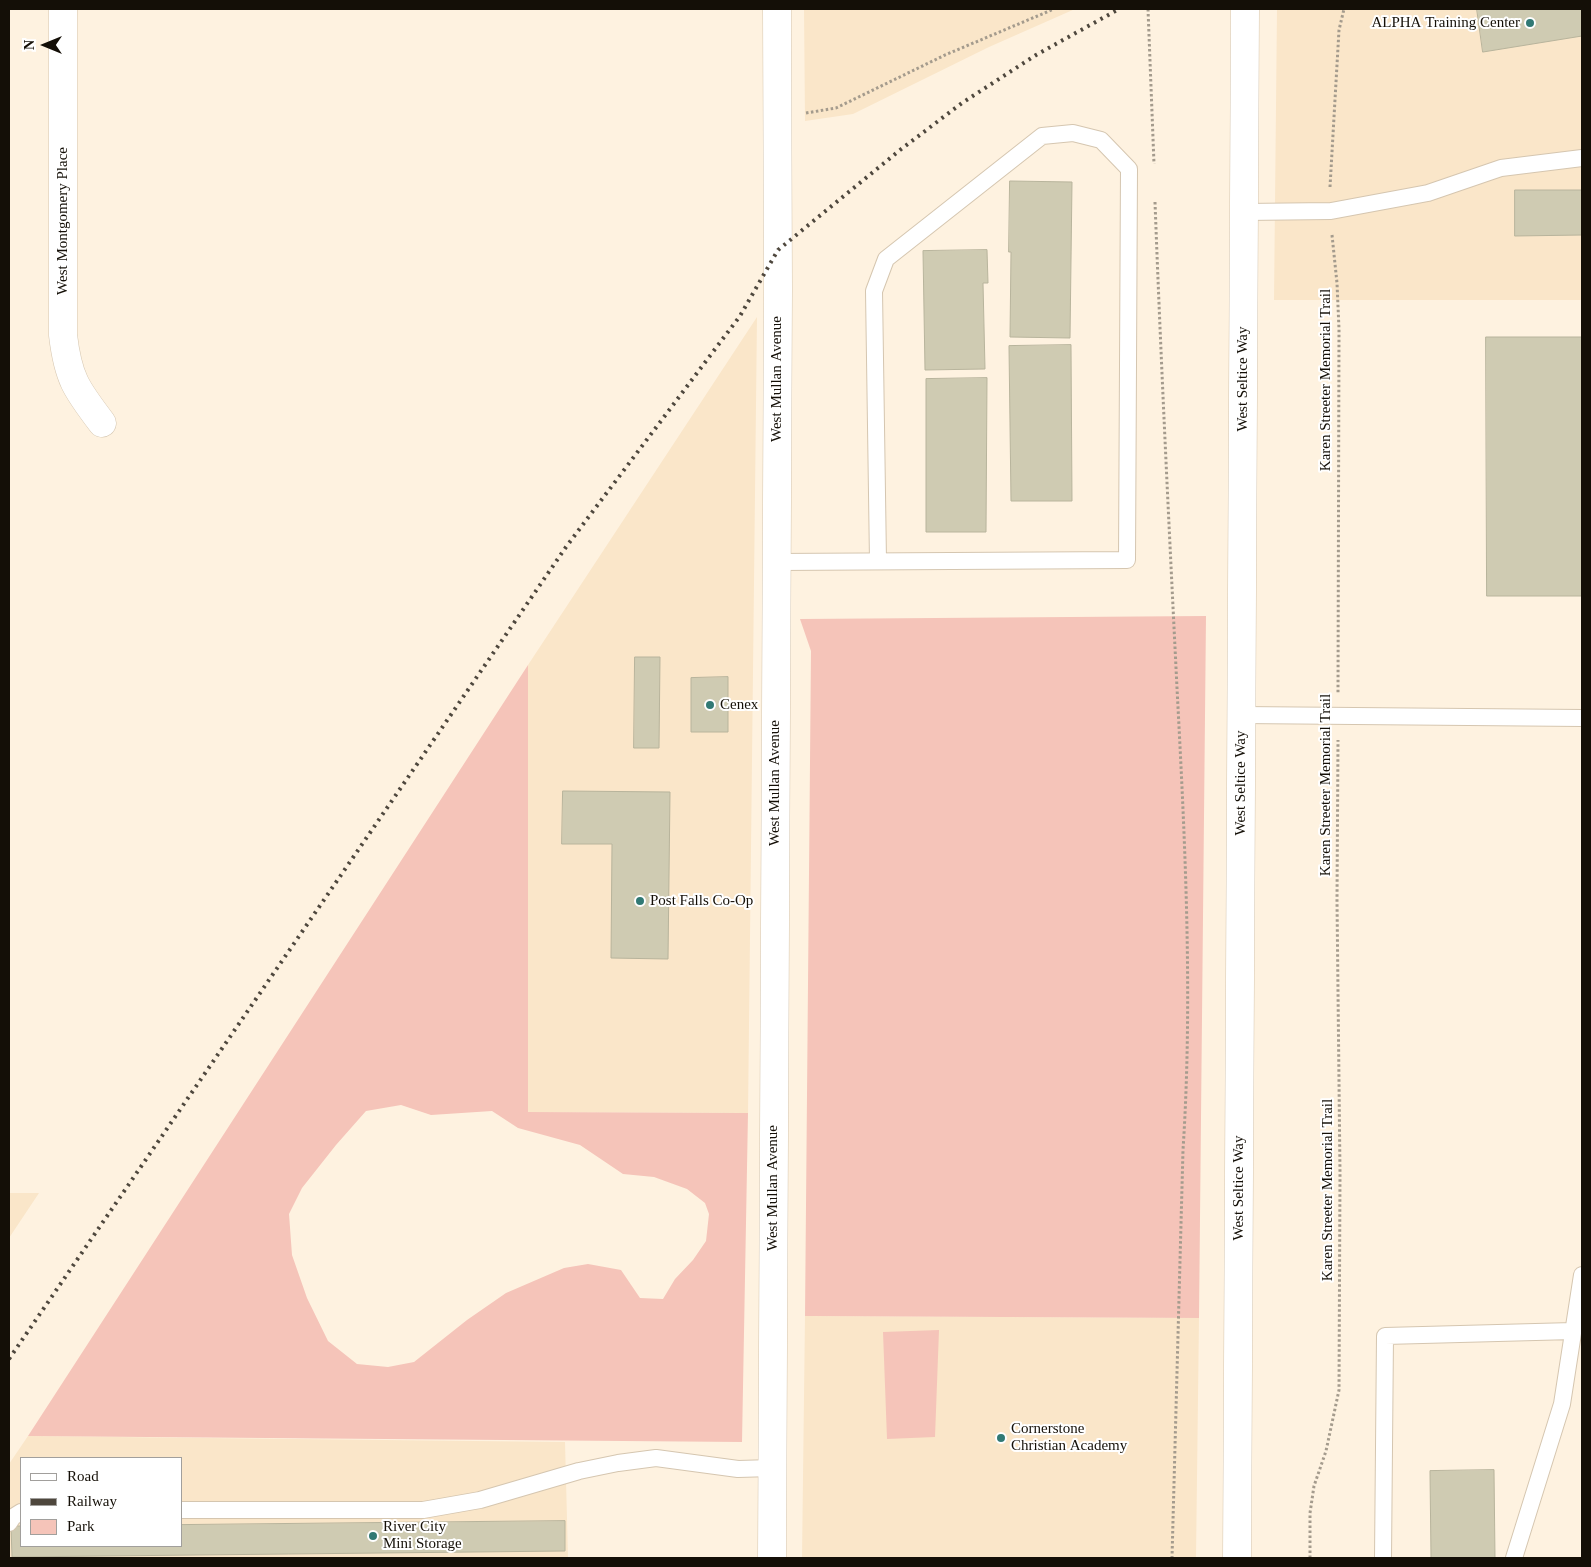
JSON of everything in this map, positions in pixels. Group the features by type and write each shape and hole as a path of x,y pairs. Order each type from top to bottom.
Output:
{"street":[{"name":"West Montgomery Place","path":"62,9 63,335 66,360 72,379 82,397 102,423"},
{"name":"West Mullan Avenue","path":"772,1558 777,9"},
{"name":"West Seltice Way","path":"1237,1558 1245,9"}],"lane":[{"path":"776,562 1127,560 1129,169 1102,140 1073,133 1042,136 886,258 874,291 878,561"},
{"path":"1244,212 1331,211 1428,193 1501,168 1582,158"},
{"path":"1241,715 1582,718"},
{"path":"1514,1558 1562,1404 1582,1275"},
{"path":"1383,1558 1385,1336 1573,1330"},
{"path":"182,1510 423,1510 480,1500 579,1471 656,1458 738,1469 772,1468"},
{"path":"9,1523 13,1517 20,1513"}],"path":[{"path":"777,117 836,108 945,55 1054,9"},
{"path":"1148,9 1154,167"},
{"name":"Karen Streeter Memorial Trail","path":"1310,1558 1310,1513 1314,1486 1326,1451 1339,1390 1340,1173 1337,900 1339,329 1330,189 1339,30 1344,9"},
{"path":"1155,196 1161,364 1182,780 1188,1018 1186,1097 1182,1150 1172,1558"}],"shaded area":[{"path":"804,9 1075,9 989,47 853,114 805,121"},
{"path":"1277,9 1582,9 1582,300 1274,300"},
{"path":"757,317 748,1113 528,1112 528,665"},
{"path":"9,1193 39,1193 9,1238"},
{"name":"Cornerstone Christian Academy","path":"805,1316 1199,1318 1196,1558 802,1558"},
{"path":"28,1436 565,1442 568,1557 741,1557 741,1558 9,1558 9,1464"}],"green space":[{"path":"1206,616 1199,1318 805,1316 811,651 800,619"},
{"path":"528,665 528,1112 748,1113 742,1442 28,1436","holes":["401,1105 431,1115 492,1111 518,1128 580,1145 623,1174 654,1177 687,1189 705,1203 709,1214 706,1241 693,1260 675,1279 663,1299 640,1298 621,1270 588,1264 564,1268 506,1293 467,1320 414,1362 388,1367 357,1364 328,1341 307,1298 292,1255 289,1214 302,1188 366,1111"]},
{"path":"939,1330 935,1437 887,1439 883,1332"}],"building":[{"name":"ALPHA Training Center","path":"1477,9 1582,9 1582,36 1483,52"},
{"path":"1010,181 1072,182 1070,338 1010,337"},
{"path":"1515,190 1582,190 1582,235 1515,236"},
{"path":"987,250 988,283 983,283 985,369 925,370 923,251"},
{"path":"1486,337 1582,337 1582,596 1487,596"},
{"path":"1071,345 1072,501 1011,501 1009,346"},
{"path":"987,378 986,532 926,532 926,379"},
{"path":"635,657 660,657 659,748 634,748"},
{"name":"Cenex","path":"728,677 728,732 691,732 691,678"},
{"name":"Post Falls Co-Op","path":"563,791 670,792 668,959 611,958 612,844 562,844"},
{"path":"1494,1470 1495,1558 1431,1558 1430,1471"},
{"name":"River City Mini Storage","path":"565,1521 565,1551 12,1557 11,1526 20,1526 20,1547 182,1547 182,1525"}],"railway":[{"path":"9,1359 566,547 740,316 778,250 900,150 962,103 1036,55 1119,9"}],"place":[{"name":"ALPHA Training Center","path":"1530,23"},
{"name":"Cenex","path":"710,705"},
{"name":"Post Falls Co-Op","path":"640,901"},
{"name":"Cornerstone Christian Academy","path":"1001,1438"},
{"name":"River City Mini Storage","path":"373,1536"}]}
